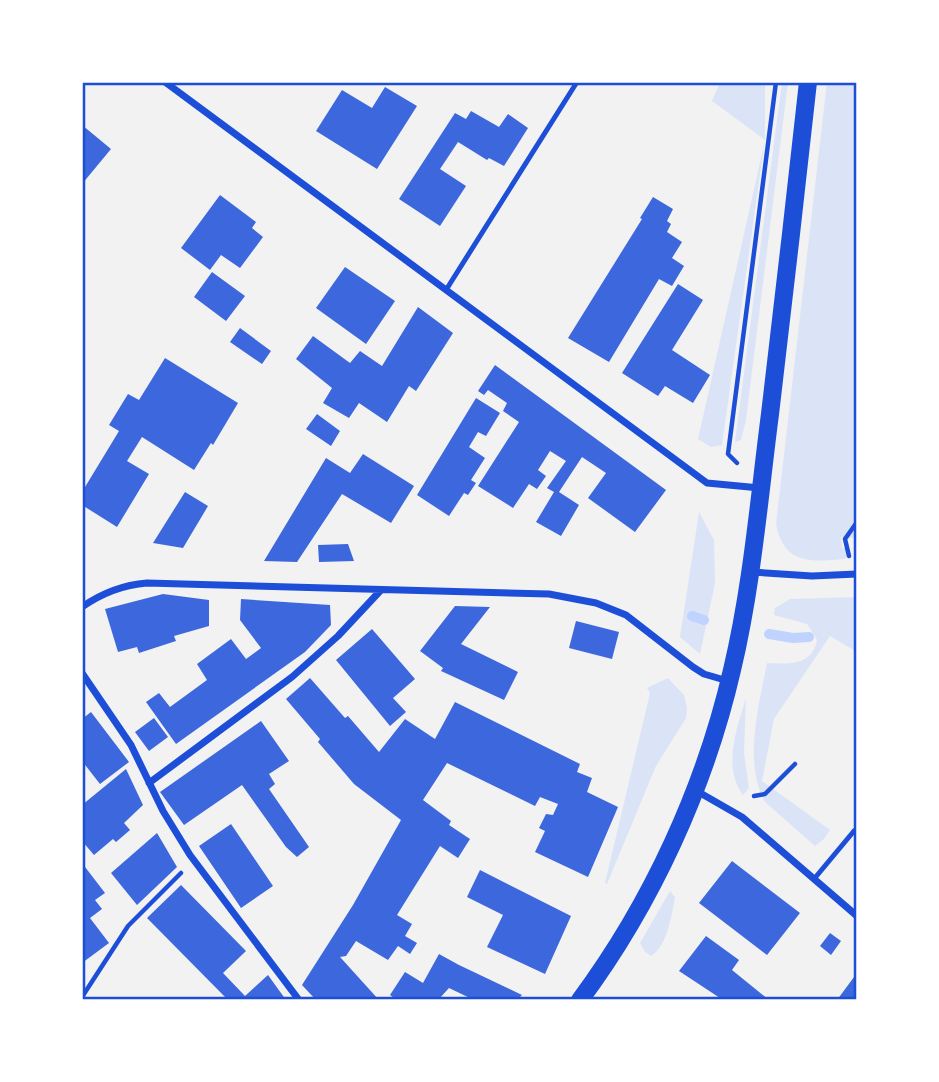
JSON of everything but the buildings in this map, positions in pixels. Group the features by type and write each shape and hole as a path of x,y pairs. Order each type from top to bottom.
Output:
{"main road":[{"path":"580,1000 615,948 663,861 695,790 729,681 750,572 808,82"}],"street":[{"path":"165,82 707,483 761,488"},
{"path":"750,572 812,576 857,574"},
{"path":"82,607 119,587 147,583 549,594 596,603 626,615 693,667 704,674 729,681"},
{"path":"149,783 292,677 338,636 381,590"},
{"path":"82,673 131,745 176,833 299,1000"},
{"path":"695,790 742,817 857,916"}],"lane":[{"path":"446,290 577,82"},
{"path":"814,879 854,831"}],"path":[{"path":"728,454 776,82"},
{"path":"849,556 845,539 857,522"},
{"path":"754,796 765,794 796,764"},
{"path":"82,997 128,926 194,860"}],"shaded area":[{"path":"720,82 765,82 765,140 712,101"},
{"path":"782,82 788,82 746,420 741,440 735,442"},
{"path":"827,82 857,82 857,537 841,537 842,548 846,548 848,556 845,559 821,561 792,554 785,547 776,524"},
{"path":"765,142 722,445 711,447 698,439"},
{"path":"699,512 714,540 715,583 700,654 680,637"},
{"path":"857,597 857,652 830,636 774,719 762,781 830,830 815,846 765,802 758,787 755,770 755,733 767,663 791,663 805,659 817,640 807,624 774,615 775,608 790,599"},
{"path":"668,678 684,695 686,718 656,766 607,884 605,883 650,693 647,688"},
{"path":"746,698 744,753 749,788 743,795 733,772 732,760"},
{"path":"670,891 675,897 668,930 661,946 651,956 640,943"}],"waterway":[{"path":"692,616 704,620"},
{"path":"769,634 793,638 809,637"}]}
